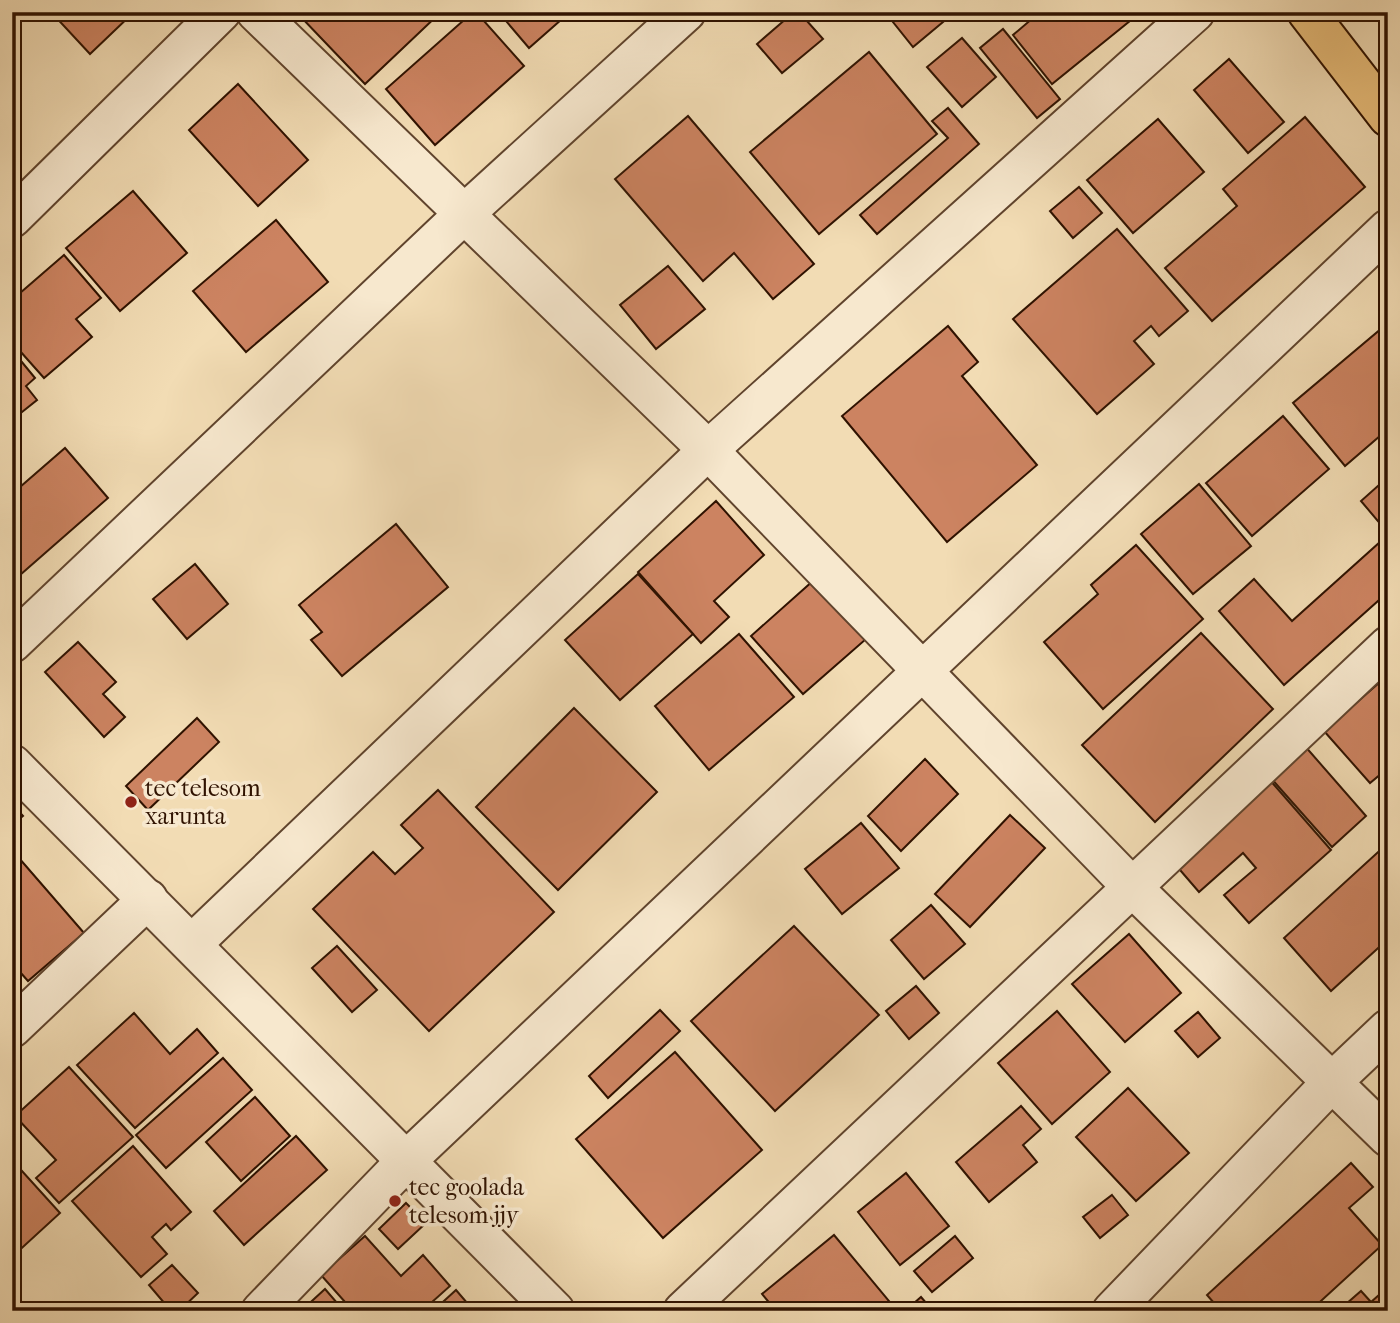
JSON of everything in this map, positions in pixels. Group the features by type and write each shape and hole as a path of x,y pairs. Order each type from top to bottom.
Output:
{"main road":[{"path":"1307,12 1388,117"}],"street":[{"path":"12,218 221,12"},
{"path":"256,12 708,450 1132,887 1388,1137"},
{"path":"12,643 463,215 686,12"},
{"path":"192,944 708,450 1195,12"},
{"path":"261,1311 405,1162 920,669 1388,229"},
{"path":"683,1311 1388,646"},
{"path":"12,764 555,1311"},
{"path":"12,1028 148,899"},
{"path":"1112,1311 1332,1082 1388,1029"}],"building":[{"path":"51,12 134,12 90,54"},
{"path":"302,12 441,12 365,84 299,15"},
{"path":"476,12 524,66 435,145 386,89"},
{"path":"517,12 570,12 529,48 506,21"},
{"path":"794,12 799,12 823,39 782,73 757,44"},
{"path":"885,12 955,12 913,47"},
{"path":"1040,12 1141,12 1052,84 1013,35"},
{"path":"1003,29 1060,99 1037,118 980,48"},
{"path":"962,38 996,77 962,107 927,67"},
{"path":"869,52 937,134 819,234 750,152"},
{"path":"1229,59 1284,122 1248,153 1194,90"},
{"path":"238,84 308,160 258,206 189,130"},
{"path":"948,108 979,144 877,234 860,215 948,138 932,121"},
{"path":"688,116 814,264 773,299 734,253 703,281 615,179"},
{"path":"1305,117 1365,187 1212,321 1165,268 1237,206 1223,189"},
{"path":"1158,119 1204,172 1133,233 1087,180"},
{"path":"1079,187 1102,213 1073,238 1050,211"},
{"path":"133,191 187,253 120,311 66,248"},
{"path":"276,220 328,282 246,352 193,291"},
{"path":"1117,229 1188,311 1159,336 1151,326 1134,341 1154,364 1097,414 1013,319"},
{"path":"64,255 101,298 76,319 92,337 44,378 12,342 12,300"},
{"path":"668,266 705,309 656,349 620,305"},
{"path":"1388,323 1388,429 1345,466 1293,403"},
{"path":"948,326 978,362 962,376 1037,465 947,542 842,416"},
{"path":"12,350 35,378 26,386 37,400 12,420"},
{"path":"1283,416 1329,469 1252,536 1206,483"},
{"path":"65,448 108,498 12,582 12,494"},
{"path":"1388,477 1388,533 1361,501"},
{"path":"1199,484 1251,546 1193,594 1141,534"},
{"path":"716,501 764,555 714,601 729,617 701,643 638,572"},
{"path":"396,524 448,587 342,676 311,640 322,632 299,605"},
{"path":"1380,542 1388,551 1388,592 1284,685 1219,611 1254,579 1292,621"},
{"path":"1136,545 1203,619 1103,709 1044,642 1098,594 1091,585"},
{"path":"195,564 228,604 187,639 153,599"},
{"path":"638,574 693,634 620,700 565,640"},
{"path":"814,580 866,639 803,694 751,636"},
{"path":"1201,633 1273,709 1155,822 1082,745"},
{"path":"739,634 794,697 709,770 655,706"},
{"path":"78,642 116,682 103,694 125,717 104,737 45,672"},
{"path":"1388,675 1388,768 1370,783 1324,731"},
{"path":"574,708 657,792 558,890 476,807"},
{"path":"197,718 219,742 148,810 126,786"},
{"path":"1304,745 1366,816 1332,847 1269,776"},
{"path":"925,759 958,794 901,851 868,816"},
{"path":"1269,779 1331,850 1249,923 1224,895 1256,868 1243,853 1199,892 1174,863"},
{"path":"438,790 554,912 429,1031 313,909 373,852 395,874 423,848 401,825"},
{"path":"12,804 23,816 12,825"},
{"path":"1010,815 1045,848 970,927 935,894"},
{"path":"861,823 899,868 842,914 805,869"},
{"path":"1388,843 1388,939 1331,991 1284,938"},
{"path":"12,850 84,933 28,981 12,963"},
{"path":"931,905 965,944 924,979 891,940"},
{"path":"794,926 879,1015 775,1111 691,1021"},
{"path":"1129,934 1181,993 1125,1042 1072,984"},
{"path":"337,946 377,990 352,1012 312,968"},
{"path":"916,986 939,1013 909,1039 886,1011"},
{"path":"660,1010 680,1031 608,1098 589,1076"},
{"path":"1057,1011 1110,1072 1052,1124 998,1063"},
{"path":"1198,1012 1220,1038 1198,1057 1175,1031"},
{"path":"134,1013 170,1054 197,1029 218,1053 135,1128 77,1065"},
{"path":"675,1052 762,1150 663,1238 576,1139"},
{"path":"223,1058 252,1090 166,1168 136,1135"},
{"path":"69,1067 133,1137 59,1203 36,1178 56,1160 15,1116"},
{"path":"1128,1088 1189,1153 1136,1201 1076,1137"},
{"path":"255,1097 290,1136 241,1181 206,1142"},
{"path":"1021,1106 1041,1129 1023,1145 1037,1162 989,1202 956,1162"},
{"path":"296,1136 327,1170 244,1245 214,1211"},
{"path":"133,1146 191,1212 171,1230 166,1224 152,1237 167,1254 141,1277 72,1201"},
{"path":"12,1160 60,1213 12,1257"},
{"path":"1351,1163 1373,1187 1349,1208 1382,1245 1310,1311 1221,1311 1207,1295"},
{"path":"906,1173 949,1226 900,1265 858,1212"},
{"path":"1112,1195 1128,1215 1100,1238 1083,1217"},
{"path":"406,1203 426,1223 398,1249 379,1229"},
{"path":"834,1235 894,1307 889,1311 776,1311 762,1294"},
{"path":"365,1236 401,1276 423,1255 450,1286 422,1311 353,1311 321,1275"},
{"path":"955,1236 973,1258 932,1292 914,1271"},
{"path":"172,1265 198,1293 179,1311 171,1311 149,1285"},
{"path":"1388,1287 1388,1311 1338,1311 1361,1291 1371,1302"},
{"path":"325,1289 344,1311 301,1311"},
{"path":"456,1290 474,1311 433,1311"},
{"path":"921,1297 933,1311 905,1311"}],"place":[{"name":"tec telesom xarunta","path":"131,802"},
{"name":"tec goolada telesom jjy","path":"395,1201"}]}
